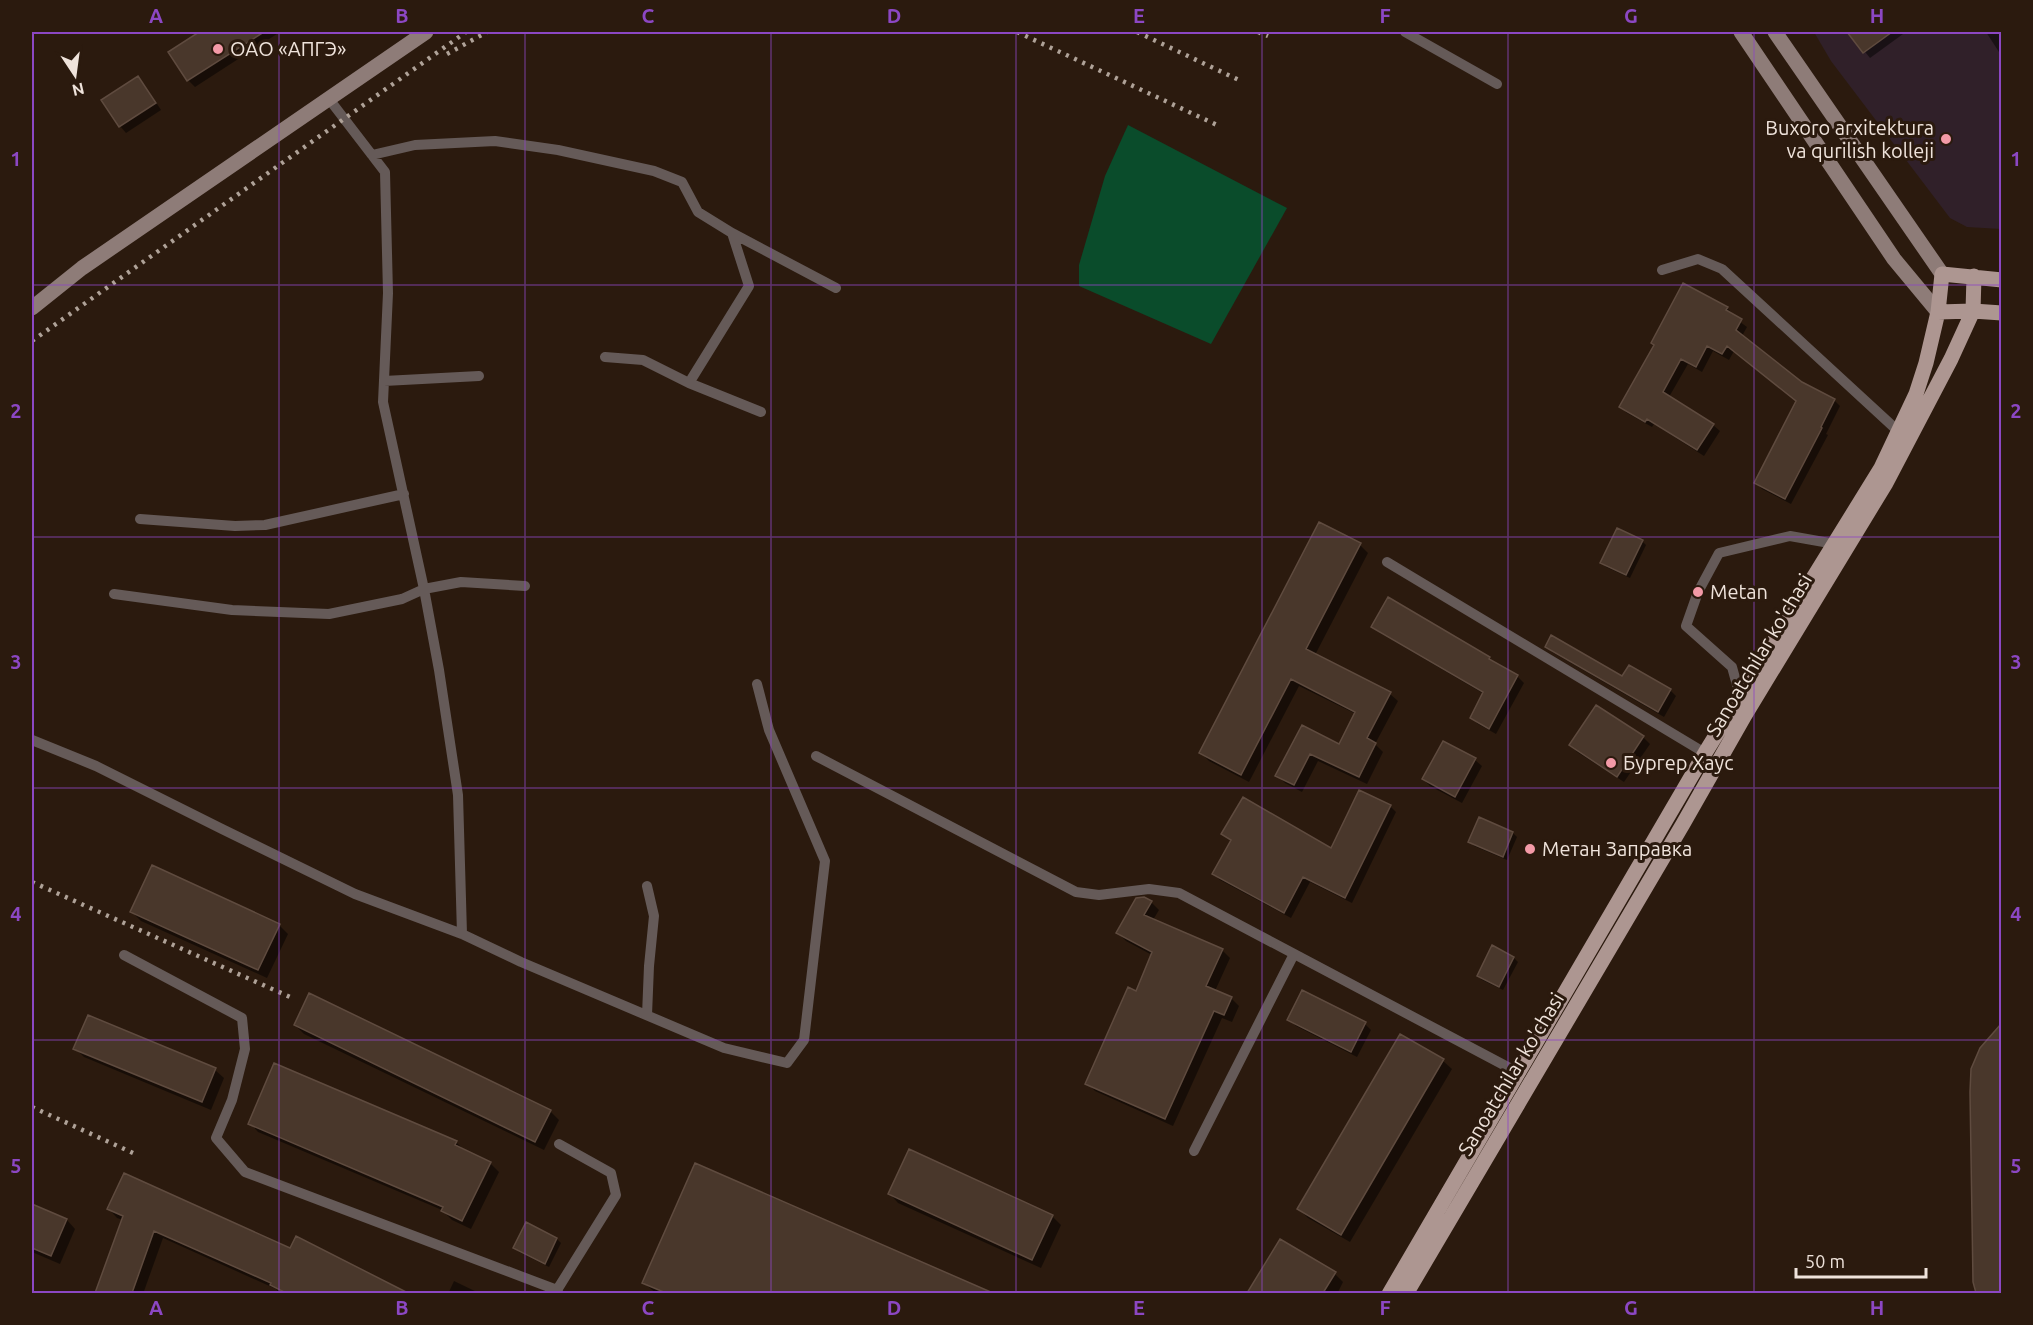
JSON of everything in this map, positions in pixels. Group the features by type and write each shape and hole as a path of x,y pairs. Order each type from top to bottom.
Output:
{"main road":[{"path":"32,308 82,267 426,32"},
{"path":"1741,32 1894,259 1938,312 1973,311 2001,314"},
{"path":"1775,32 1942,274 2001,280"},
{"name":"Sanoatchilar ko'chasi","path":"1389,1293 1705,753 1881,468 1916,394 1926,363 1938,312 1942,274"},
{"name":"Sanoatchilar ko'chasi","path":"1406,1293 1745,715 1886,483 1951,359 1973,311 1974,276"}],"lane":[{"path":"1405,32 1497,84"},
{"path":"329,99 385,172 388,293 383,402 424,589 458,795 462,934"},
{"path":"372,155 415,145 495,141 558,150 654,171 682,182 698,213 836,288"},
{"path":"689,383 748,286 732,233"},
{"path":"1662,270 1698,259 1722,269 1898,431"},
{"path":"606,357 643,360 689,383 761,412"},
{"path":"384,381 479,376"},
{"path":"140,519 235,526 265,525 404,494"},
{"path":"1740,696 1732,667 1686,626 1698,592 1719,553 1790,536 1835,544"},
{"path":"1387,562 1705,753"},
{"path":"114,594 232,610 329,614 402,599 424,589 461,582 525,586"},
{"path":"32,740 96,766 355,894 462,934 520,962 724,1048 787,1063 804,1040 825,861 769,730 757,684"},
{"path":"816,756 1076,892 1099,895 1149,889 1179,893 1519,1073"},
{"path":"647,886 654,916 647,1016"},
{"path":"1194,1151 1294,954"},
{"path":"124,955 242,1018 245,1049 231,1100 216,1138 244,1172 558,1292 616,1195 611,1173 559,1144"}],"shaded area":[{"name":"Buxoro arxitektura va qurilish kolleji","path":"1814,32 2001,32 2001,229 1967,227 1950,218 1831,61"}],"green space":[{"path":"1128,125 1287,208 1211,344 1079,286 1079,265 1105,176"}],"building":[{"path":"199,32 264,32 187,81 168,52"},
{"path":"1847,32 1892,32 1863,53"},
{"path":"138,76 156,103 119,127 101,100"},
{"path":"1683,283 1728,307 1726,310 1742,319 1736,330 1802,382 1835,399 1785,499 1754,483 1796,401 1727,346 1722,354 1707,346 1696,367 1681,359 1663,392 1714,424 1697,450 1647,419 1645,422 1619,407 1654,345 1651,343"},
{"path":"1319,522 1361,543 1306,649 1391,692 1367,738 1376,743 1359,777 1310,754 1294,785 1275,776 1302,725 1339,744 1355,712 1291,679 1241,775 1199,753"},
{"path":"1617,528 1643,540 1626,575 1600,563"},
{"path":"1388,597 1518,675 1489,729 1470,718 1483,692 1371,627"},
{"path":"1551,635 1622,676 1629,665 1671,689 1658,712 1545,647"},
{"path":"1596,705 1644,736 1617,777 1569,745"},
{"path":"1443,741 1476,758 1455,797 1422,779"},
{"path":"1359,790 1391,805 1345,898 1303,877 1284,913 1212,874 1231,840 1221,834 1243,797 1331,848"},
{"path":"1479,817 1513,832 1503,857 1468,842"},
{"path":"152,865 280,924 258,970 130,912"},
{"path":"1144,897 1152,901 1144,915 1223,949 1206,986 1232,997 1224,1015 1214,1011 1165,1119 1085,1084 1128,987 1136,991 1152,952 1116,933 1136,898"},
{"path":"1492,945 1514,957 1499,987 1477,976"},
{"path":"1302,990 1366,1022 1351,1052 1287,1020"},
{"path":"309,993 551,1110 535,1142 294,1025"},
{"path":"88,1015 216,1068 202,1102 73,1049"},
{"path":"2001,1024 2001,1293 1976,1293 1973,1282 1971,1069 1980,1048"},
{"path":"1400,1034 1444,1059 1341,1235 1297,1209"},
{"path":"274,1063 457,1141 455,1145 491,1162 462,1221 441,1211 443,1207 248,1124"},
{"path":"909,1149 1053,1215 1032,1260 888,1194"},
{"path":"695,1163 993,1293 666,1293 642,1283"},
{"path":"124,1173 290,1248 296,1236 408,1293 286,1293 270,1285 271,1283 154,1231 132,1293 95,1293 123,1216 107,1209"},
{"path":"32,1204 67,1219 51,1256 32,1248"},
{"path":"526,1222 557,1238 545,1264 513,1248"},
{"path":"1280,1239 1336,1272 1323,1293 1247,1293"}],"railway":[{"path":"32,341 466,32"},
{"path":"447,54 487,32"},
{"path":"1017,32 1217,125"},
{"path":"1137,32 1241,81"},
{"path":"1258,32 1268,36"},
{"path":"32,882 290,997"},
{"path":"32,1107 133,1153"}],"place":[{"name":"ОАО «АПГЭ»","path":"218,49"},
{"name":"Buxoro arxitektura va qurilish kolleji","path":"1946,139"},
{"name":"Metan","path":"1698,592"},
{"name":"Бургер Хаус","path":"1611,763"},
{"name":"Метан Заправка","path":"1530,849"}]}
